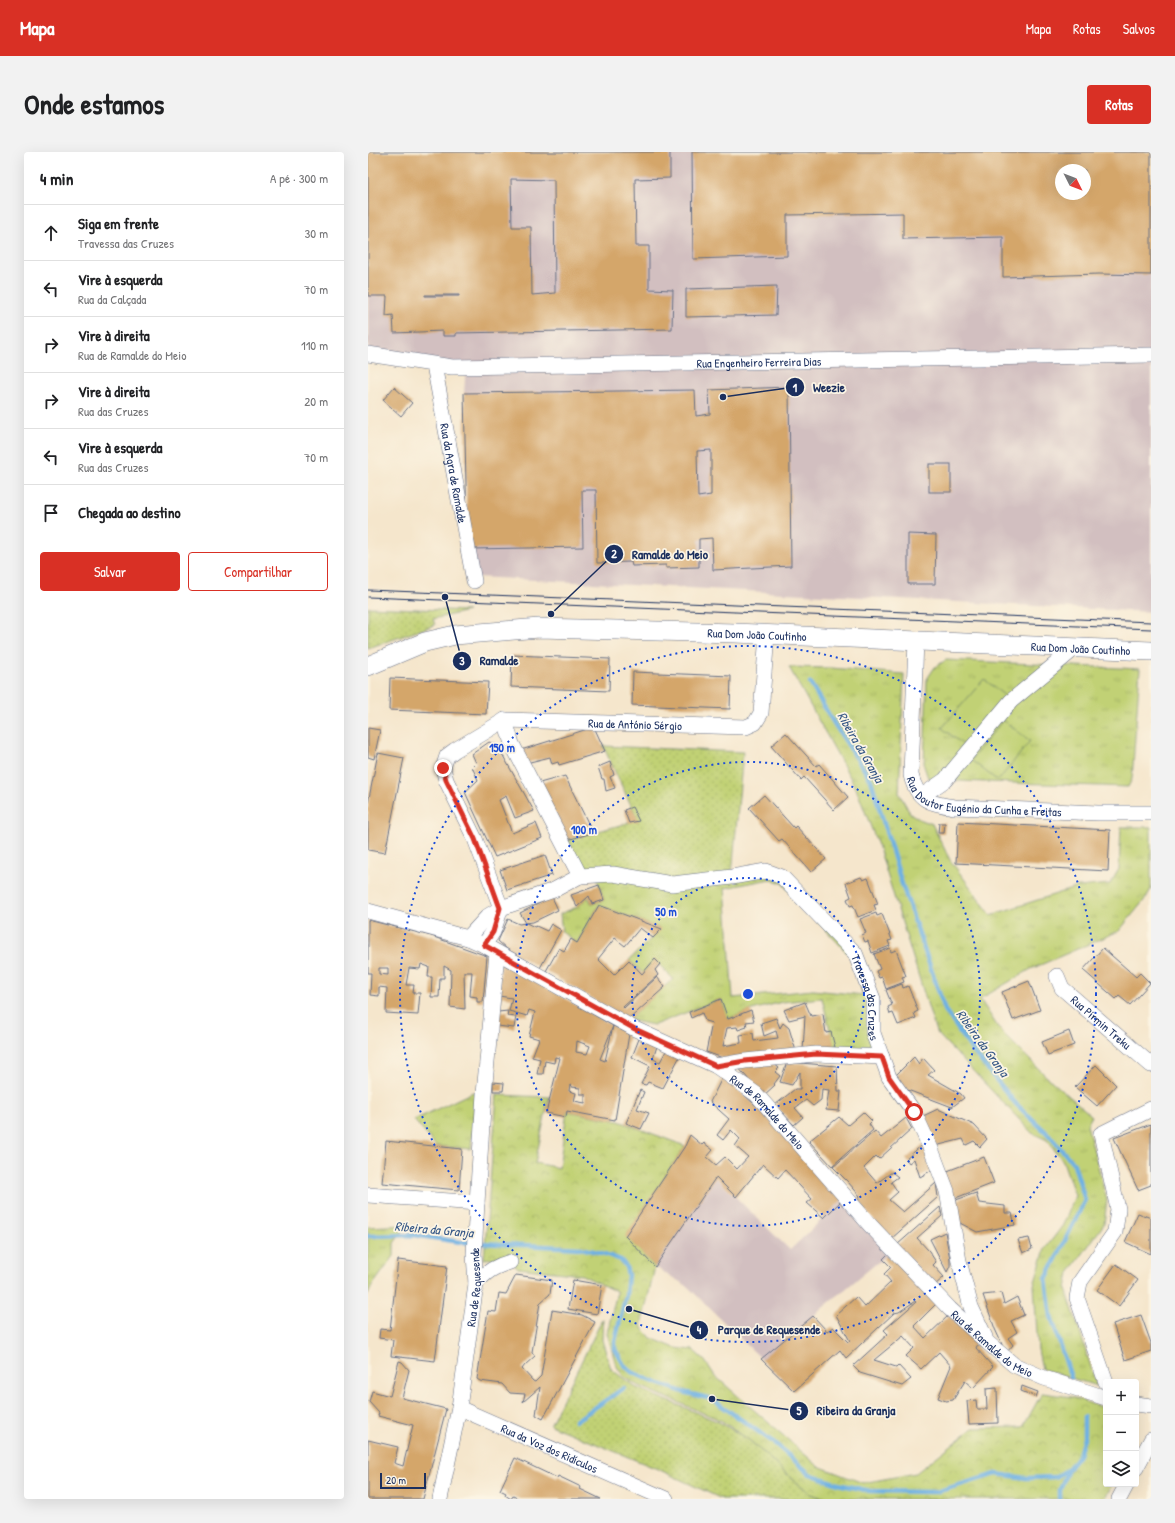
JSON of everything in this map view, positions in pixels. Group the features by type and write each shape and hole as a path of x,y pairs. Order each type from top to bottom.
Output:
{"main road":[{"name":"Rua Dom João Coutinho","path":"368,666 425,642 455,635 539,628 767,634 1151,651"}],"street":[{"name":"Rua Engenheiro Ferreira Dias","path":"368,354 452,367 1151,355"},
{"name":"Rua da Agra de Ramalde","path":"434,365 474,581"},
{"name":"Rua de António Sérgio","path":"505,720 746,727 755,723 761,713 767,634"},
{"name":"Rua Doutor Eugénio da Cunha e Freitas","path":"916,640 911,775 914,787 922,796 934,804 955,807 1098,813 1151,813"},
{"path":"922,796 945,780 1011,701 1075,648"},
{"path":"490,949 500,908 475,839 446,780 443,768 447,756 505,720 512,744 580,876"},
{"name":"Travessa das Cruzes","path":"468,938 488,916 500,908 554,890 580,876 613,874 672,884 732,877 766,871 782,878 855,953 873,998 873,1034 889,1077 914,1112 931,1149 947,1191 959,1260 971,1307 988,1343"},
{"name":"Rua de Ramalde do Meio","path":"368,911 468,938 549,980 635,1029 716,1066 756,1094 870,1225 950,1309 988,1343 1014,1365 1044,1378 1103,1397"},
{"name":"Rua de Requesende","path":"440,1499 459,1408 476,1284 474,1254 484,1094 490,949"},
{"name":"Rua Pirmin Treku","path":"1057,976 1062,988 1151,1065"},
{"path":"716,1066 745,1061 816,1054 882,1057"},
{"path":"1105,1379 1077,1298 1080,1282 1115,1232 1118,1208 1101,1134 1151,1109"},
{"path":"368,1195 477,1203"},
{"path":"476,1284 483,1274 492,1268 510,1262"},
{"path":"1139,1404 1151,1406"},
{"name":"Rua da Voz dos Ridículos","path":"459,1408 638,1493 666,1499"},
{"path":"1139,1462 1151,1440"},
{"path":"1119,1499 1125,1487"}],"shaded area":[{"path":"368,152 1151,152 1151,612 477,577 467,529 464,393 466,367 368,354"},
{"path":"685,1146 690,1149 710,1172 790,1250 843,1199 890,1252 813,1316 827,1331 794,1391 687,1286 655,1267 625,1236"}],"green space":[{"path":"368,607 468,611 433,619 435,625 368,648"},
{"path":"946,660 1140,669 1132,779 1128,787 958,781 928,778 924,766 927,679 935,667"},
{"path":"789,667 831,668 904,674 899,793 910,813 919,819 931,822 950,860 991,915 1078,887 1110,884 1119,869 1121,827 1151,827 1151,889 1146,898 1119,931 1031,969 980,999 999,1029 1047,1077 1092,1116 1087,1125 1107,1200 1104,1224 1069,1273 1066,1289 1097,1386 1042,1369 1038,1350 1034,1285 1045,1249 1063,1225 1075,1196 1063,1161 1047,1140 1032,1133 936,1032 879,848 856,788"},
{"path":"984,679 1011,701 970,750 942,728"},
{"path":"1003,720 1030,741 998,781 971,760"},
{"path":"603,746 743,752 732,874 673,882 580,876 567,840 638,820"},
{"path":"766,871 782,877 855,953 873,999 873,1033 882,1057 836,1055 822,998 782,1002 752,1010 728,1019 721,999 654,1025 628,1020 673,979 655,960 643,973 629,960 661,929 599,905 577,943 562,932 560,914 577,907 588,897 592,904 604,900 596,875 613,874 672,884 732,877","holes":["770,879 782,883 852,958 863,995 813,990 733,998 725,888"]},
{"path":"473,1092 475,1093 471,1149 436,1146 414,1120"},
{"path":"497,1095 549,1097 535,1163 559,1168 567,1111 619,1121 685,1146 626,1236 655,1267 641,1326 651,1338 675,1348 693,1350 705,1361 715,1376 818,1466 863,1483 916,1473 973,1428 1023,1427 1042,1393 1072,1397 1103,1408 1103,1487 1111,1487 1105,1499 826,1499 811,1494 749,1440 722,1421 635,1384 623,1376 616,1365 607,1333 617,1292 582,1275 518,1268 507,1257 484,1259"},
{"path":"407,1225 394,1243 394,1256 372,1286 368,1295 368,1227"},
{"path":"603,1318 602,1340 611,1369 635,1387 721,1423 749,1440 811,1494 826,1499 722,1499 660,1470 550,1425"}],"building":[{"path":"368,152 670,152 670,178 635,179 636,246 649,246 649,289 673,290 672,329 456,333 456,336 443,336 443,331 394,333 393,315 386,316 387,296 368,296","holes":["511,179 554,180 555,293 532,295 531,227 512,227","459,295 459,296 425,296"]},
{"path":"692,152 1151,152 1151,275 1099,274 1003,277 1003,237 903,239 903,213 787,215 787,256 693,259"},
{"path":"777,286 776,315 686,317 686,289"},
{"path":"394,387 412,403 401,416 383,400"},
{"path":"789,387 791,566 713,570 712,538 699,539 699,567 666,568 666,565 632,566 631,562 597,563 596,490 582,490 583,547 471,549 467,529 464,393 695,390 696,416 710,414 709,390","holes":["711,450 711,495 698,497 697,451"]},
{"path":"929,464 951,464 951,492 929,492"},
{"path":"908,534 936,535 935,584 908,584"},
{"path":"512,655 610,659 609,691 511,687"},
{"path":"633,672 731,676 730,709 632,705"},
{"path":"390,678 488,682 486,714 389,710"},
{"path":"594,727 605,751 559,765 558,762 552,764 550,757 526,763 521,750"},
{"path":"368,728 380,730 374,759 368,757"},
{"path":"786,733 816,766 819,764 848,797 834,810 804,777 801,780 771,746"},
{"path":"489,742 497,745 534,811 515,818 506,796 499,800 512,833 536,823 542,838 495,857 465,792 478,780 472,767 476,763 472,754"},
{"path":"378,753 404,758 385,853 368,850 368,803"},
{"path":"610,762 614,775 610,777 615,788 606,791 604,779 602,779 598,767"},
{"path":"565,776 593,833 567,840 536,784"},
{"path":"764,795 794,828 796,826 826,859 811,872 782,839 779,841 749,808"},
{"path":"632,807 639,821 629,823 624,810"},
{"path":"958,822 1110,830 1108,871 956,863"},
{"path":"939,823 945,823 944,833 938,833"},
{"path":"545,855 552,875 507,890 500,870"},
{"path":"861,877 863,880 868,878 878,904 874,905 876,910 858,917 853,905 850,906 847,899 851,897 846,883"},
{"path":"599,885 604,900 592,904 589,896 577,907 571,895"},
{"path":"552,897 558,910 533,922 526,923 520,913"},
{"path":"599,905 662,929 653,938 640,928 625,946 615,938 598,959 614,975 629,960 642,974 655,959 660,964 655,970 658,975 623,1007 624,1008 657,977 665,987 628,1020 546,971 559,948 564,951 571,939 577,943"},
{"path":"876,913 877,916 882,914 892,940 888,941 890,946 872,953 868,941 865,942 862,935 866,933 860,919"},
{"path":"508,919 519,924 526,923 535,927 536,926 547,931 551,924 561,930 540,968 507,949 498,941"},
{"path":"368,920 431,936 487,956 483,1002 477,1002 477,997 470,996 472,972 464,972 465,1009 450,1007 451,970 444,966 444,978 440,978 439,997 431,997 432,977 428,977 429,967 421,964 420,969 409,968 406,985 414,985 413,993 420,993 418,1015 386,1013 387,988 379,987 379,996 370,995 371,973 368,973","holes":["379,968 388,968 388,975 379,974"]},
{"path":"890,948 891,952 896,950 906,976 902,977 904,982 886,989 882,977 879,978 876,971 880,969 874,954"},
{"path":"1103,948 1136,977 1140,973 1150,983 1130,1005 1119,996 1116,999 1083,970"},
{"path":"501,962 629,1034 615,1120 567,1111 566,1117 546,1113 560,1058 555,1057 554,1063 545,1061 543,1074 537,1074 540,1059 532,1057 539,1039 529,1036 535,1012 529,1010 527,1016 509,1011 512,998 499,996","holes":["613,1026 605,1061 600,1059","577,1041 590,1046 587,1054 576,1052","570,1085 572,1087 580,1088 580,1094 585,1094 585,1103 574,1101 576,1093 569,1091"]},
{"path":"1029,981 1040,1010 1013,1020 1002,992"},
{"path":"902,984 903,988 908,986 918,1011 914,1013 916,1018 898,1025 893,1013 890,1014 888,1007 892,1005 886,990"},
{"path":"721,999 728,1019 751,1010 754,1021 746,1022 747,1027 738,1030 737,1027 727,1028 723,1046 741,1043 740,1035 753,1033 754,1041 778,1038 776,1031 764,1036 761,1023 776,1018 780,1028 783,1023 789,1028 796,1051 726,1059 706,1052 712,1023 705,1021 702,1013 691,1018 689,1012"},
{"path":"805,1002 811,1016 823,1014 826,1033 831,1032 835,1047 803,1051 805,1016 789,1020 784,1010"},
{"path":"508,1011 507,1016 516,1017 514,1028 497,1026 498,1012"},
{"path":"1069,1031 1074,1045 1048,1055 1042,1042"},
{"path":"639,1039 657,1046 653,1059 660,1062 666,1051 680,1056 663,1088 648,1082 646,1085 641,1084 650,1066 632,1057"},
{"path":"914,1057 919,1064 923,1058 934,1070 928,1075 961,1094 964,1098 952,1107 905,1089 896,1075"},
{"path":"787,1062 837,1066 838,1091 841,1091 839,1111 826,1110 829,1090 822,1089 821,1100 813,1106 806,1100 795,1108 803,1117 794,1125 775,1105 795,1089 800,1089 800,1072 792,1085 780,1082"},
{"path":"773,1063 779,1068 775,1072 780,1076 774,1084 775,1085 763,1096 737,1066"},
{"path":"1096,1065 1116,1085 1097,1106 1075,1087"},
{"path":"723,1076 763,1112 786,1139 843,1199 824,1218 807,1203 812,1199 785,1170 778,1178 763,1164 736,1197 716,1177 655,1267 625,1236 685,1146 690,1135 702,1145 704,1143 713,1150 707,1157 716,1165 725,1157 737,1169 748,1157 735,1146 740,1139 731,1130 723,1140 717,1135 729,1119 710,1102"},
{"path":"493,1082 504,1083 503,1091 493,1091"},
{"path":"640,1090 644,1092 637,1109 649,1113 641,1129 626,1123"},
{"path":"938,1109 974,1125 987,1139 980,1147 974,1141 966,1145 963,1139 935,1146 923,1116"},
{"path":"863,1112 872,1121 869,1124 873,1130 832,1166 809,1141 839,1117 848,1125"},
{"path":"906,1118 912,1129 879,1159 876,1156 864,1168 877,1183 892,1172 898,1177 891,1182 898,1192 889,1200 903,1212 936,1183 938,1197 891,1239 857,1202 860,1196 833,1167 875,1131 881,1138"},
{"path":"1151,1124 1151,1185 1138,1190 1114,1138"},
{"path":"386,1141 462,1149 459,1190 382,1183"},
{"path":"923,1144 932,1170 920,1177 914,1159 909,1163 906,1159"},
{"path":"984,1157 994,1183 953,1199 942,1173"},
{"path":"976,1193 979,1203 1005,1206 1005,1213 1012,1213 1015,1225 977,1232 958,1222 953,1201"},
{"path":"940,1207 942,1216 917,1238 929,1251 936,1262 933,1265 944,1277 934,1286 897,1245"},
{"path":"1138,1213 1151,1218 1151,1254 1125,1242"},
{"path":"945,1232 950,1259 950,1266 947,1272 930,1239"},
{"path":"1029,1238 1032,1249 1023,1253 1018,1240"},
{"path":"890,1252 938,1302 914,1326 925,1338 949,1315 978,1344 976,1348 993,1367 973,1388 965,1381 953,1400 946,1401 938,1398 951,1366 939,1352 921,1369 906,1356 914,1348 903,1336 874,1360 896,1367 898,1365 911,1379 902,1386 860,1373 853,1366 888,1334 884,1330 916,1302 915,1301 899,1312 894,1313 846,1358 840,1350 794,1391 761,1359 813,1316 827,1331 833,1327 848,1342 850,1341 836,1315 856,1297 865,1307 891,1282 884,1274 891,1267 883,1259"},
{"path":"398,1260 447,1266 435,1361 391,1356 393,1340 379,1338 380,1329 390,1330"},
{"path":"1116,1264 1138,1280 1119,1306 1097,1290"},
{"path":"516,1275 552,1280 550,1294 540,1303 532,1352 535,1356 522,1369 533,1381 535,1382 541,1376 552,1310 582,1315 595,1322 543,1419 536,1415 540,1387 523,1402 525,1394 510,1393 502,1384 480,1381 477,1379 488,1311 496,1312 499,1293 506,1294"},
{"path":"573,1280 602,1285 597,1314 568,1309"},
{"path":"1001,1293 1004,1304 1017,1297 1024,1315 1011,1321 1017,1332 1008,1338 1013,1345 1007,1352 1004,1349 995,1329 983,1295"},
{"path":"1141,1315 1151,1343 1151,1351 1125,1360 1113,1324"},
{"path":"399,1361 402,1362 409,1370 402,1398 446,1409 423,1499 368,1499 368,1440 398,1447 394,1463 403,1466 413,1425 378,1416 379,1413 369,1402 372,1391 390,1396"},
{"path":"1022,1386 1038,1392 1036,1397 1021,1391"},
{"path":"997,1388 998,1423 969,1424 967,1401 976,1400 977,1409 987,1409 986,1389"},
{"path":"515,1458 557,1478 558,1476 601,1499 519,1499 513,1496 511,1499 505,1495 506,1493 500,1490"}],"waterway":[{"name":"Ribeira da Granja","path":"810,683 871,780 901,881 945,1010 972,1050 1016,1104 1047,1133 1074,1164 1085,1200 1046,1279 1051,1316 1071,1378"},
{"name":"Ribeira da Granja","path":"368,1236 413,1235 461,1242 581,1248 602,1253 621,1260 626,1267 628,1275 626,1295 615,1341 615,1349 624,1365 632,1372 649,1380 683,1392 712,1399 773,1442 810,1474 838,1484 870,1491 936,1492 996,1474 1027,1478 1056,1477 1068,1469 1079,1455 1084,1438 1084,1417"},
{"path":"575,1421 624,1388"},
{"name":"Ribeira da Granja","path":"1060,1499 1060,1490 1068,1469"}],"tram line":[{"path":"368,590 1151,622"},
{"path":"368,597 1151,629"}],"place":[{"name":"Weezie","path":"723,397"},
{"name":"Ramalde","path":"445,597"},
{"name":"Ramalde do Meio","path":"551,614"},
{"name":"Parque de Requesende","path":"629,1309"},
{"name":"Ribeira da Granja","path":"712,1399"}],"route":[{"path":"443,768 446,780 475,839 500,908 493,932 484,945 635,1029 716,1066 745,1061 816,1054 882,1057 889,1077 914,1112"}]}
